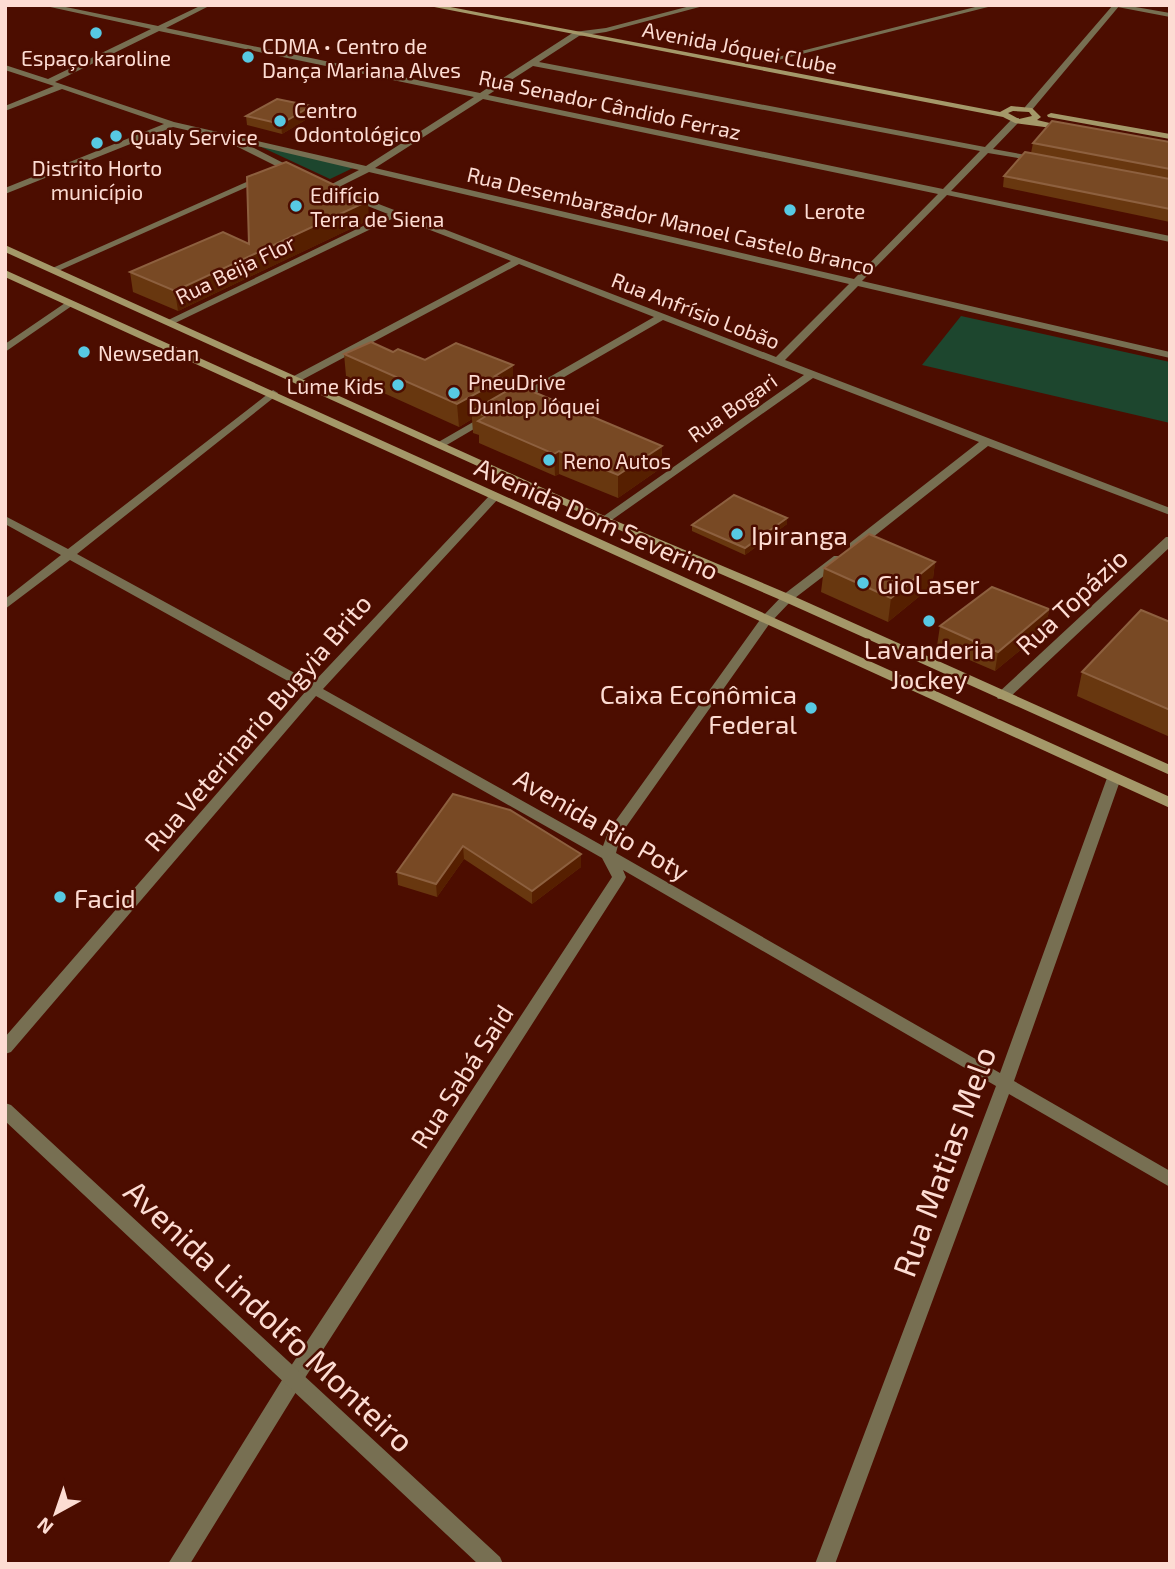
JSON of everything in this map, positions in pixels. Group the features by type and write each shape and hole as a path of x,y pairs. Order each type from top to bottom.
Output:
{"main road":[{"name":"Avenida Jóquei Clube","path":"428,5 1008,112 1032,111 1170,137"},
{"name":"Avenida Jóquei Clube","path":"473,5 766,61 1008,112 1022,120 1170,148"},
{"path":"1022,120 1037,117 1032,111"},
{"name":"Avenida Dom Severino","path":"5,248 605,520 787,598 1170,771"},
{"name":"Avenida Dom Severino","path":"5,273 1170,803"}],"street":[{"name":"Rua Senador Cândido Ferraz","path":"44,5 1170,239"},
{"path":"48,82 208,5"},
{"path":"331,188 370,168 577,34 606,30 705,5"},
{"path":"766,61 993,5"},
{"path":"1110,5 1170,15"},
{"path":"1032,111 1116,6"},
{"path":"532,63 1052,163"},
{"name":"Rua Desembargador Manoel Castelo Branco","path":"5,67 172,124 213,131 1170,355"},
{"path":"5,109 60,87"},
{"path":"778,362 987,150 1022,120"},
{"path":"5,191 172,124"},
{"path":"213,131 308,178"},
{"path":"53,270 285,168"},
{"name":"Rua Anfrísio Lobão","path":"320,183 393,215 1170,512"},
{"name":"Rua Beija Flor","path":"169,322 393,215"},
{"path":"296,379 516,262"},
{"path":"5,349 71,303"},
{"path":"510,404 661,317"},
{"name":"Rua Bogari","path":"605,520 811,375"},
{"path":"5,605 273,393"},
{"path":"441,444 499,411"},
{"path":"608,856 614,833 766,620 787,598 985,443"},
{"name":"Rua Veterinario Bugyia Brito","path":"5,1048 315,689 494,497"},
{"name":"Avenida Rio Poty","path":"5,519 315,689 1170,1180"},
{"name":"Rua Topázio","path":"1003,696 1170,540"},
{"name":"Rua Matias Melo","path":"825,1564 1005,1083 1114,778"},
{"name":"Rua Sabá Said","path":"178,1564 294,1378 619,877 608,856"},
{"name":"Avenida Lindolfo Monteiro","path":"5,1111 493,1564"}],"green space":[{"path":"257,145 353,168 330,179"},
{"path":"961,316 1170,362 1170,423 922,365"}],"building":[{"path":"277,99 311,106 281,124 246,116"},
{"path":"1052,121 1170,142 1170,169 1033,143"},
{"path":"1025,152 1170,179 1170,209 1004,176"},
{"path":"286,162 368,201 175,291 130,272 223,232 249,244 247,177"},
{"path":"371,342 393,352 398,349 425,360 456,343 513,365 495,376 503,379 457,404 344,354"},
{"path":"517,385 662,446 618,475 559,451 554,454 478,421 486,416 472,411"},
{"path":"734,495 787,518 745,548 692,525"},
{"path":"869,534 935,562 891,598 824,568"},
{"path":"992,587 1049,609 998,652 940,626"},
{"path":"1141,610 1170,622 1170,710 1082,672"},
{"path":"453,794 510,810 581,854 532,891 463,846 436,884 397,872"}],"place":[{"name":"Espaço karoline","path":"96,33"},
{"name":"CDMA • Centro de Dança Mariana Alves","path":"248,57"},
{"name":"Centro Odontológico","path":"280,121"},
{"name":"Qualy Service","path":"116,136"},
{"name":"Distrito Horto município","path":"97,143"},
{"name":"Edifício Terra de Siena","path":"296,206"},
{"name":"Lerote","path":"790,210"},
{"name":"Newsedan","path":"84,352"},
{"name":"Lume Kids","path":"398,385"},
{"name":"PneuDrive Dunlop Jóquei","path":"454,393"},
{"name":"Reno Autos","path":"549,460"},
{"name":"Ipiranga","path":"737,534"},
{"name":"GioLaser","path":"863,583"},
{"name":"Lavanderia Jockey","path":"929,621"},
{"name":"Caixa Econômica Federal","path":"811,708"},
{"name":"Facid","path":"60,897"}]}
